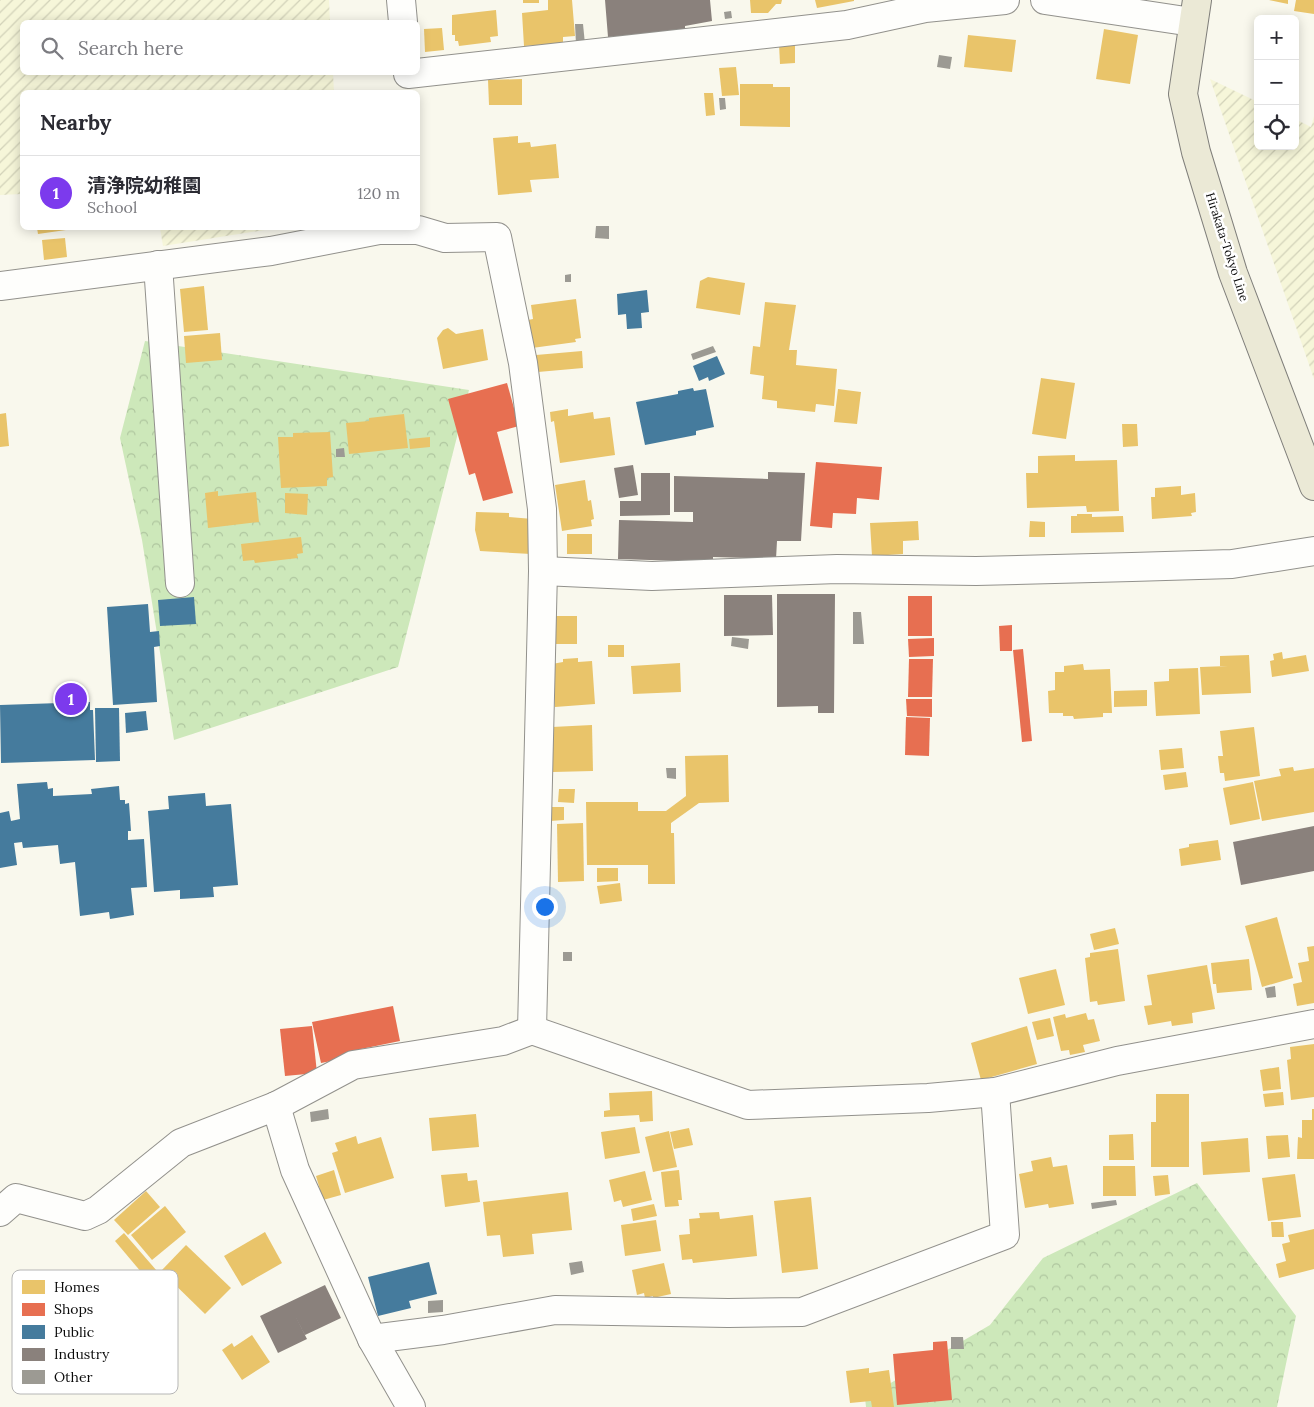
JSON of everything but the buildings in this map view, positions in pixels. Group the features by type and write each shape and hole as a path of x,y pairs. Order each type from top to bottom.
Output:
{"main road":[{"name":"Hirakata-Tokyo Line","path":"1195,11 1183,94 1196,152 1233,273 1314,486"}],"street":[{"path":"401,0 402,20"},
{"path":"409,80 837,26 925,8 1005,0"},
{"path":"1045,0 1195,11"},
{"path":"420,224 445,238 497,237 524,373 542,509 543,570 532,1030"},
{"path":"0,286 271,251 380,230"},
{"path":"158,265 180,583"},
{"path":"543,570 652,576 837,569 976,571 1122,568 1232,564 1314,552"},
{"path":"0,1212 16,1198 85,1216 98,1210 181,1143 276,1106 353,1064 504,1041 532,1030 748,1105 928,1098 995,1092 1117,1061 1314,1024"},
{"path":"372,1339 443,1330 555,1310 728,1313 802,1312 1005,1235 995,1092"},
{"path":"276,1106 294,1170 372,1339 411,1407"}],"green space":[{"path":"0,0 329,0 330,20 20,20 20,75 333,75 334,90 20,90 20,194 0,195"},
{"path":"1210,79 1254,100 1254,150 1299,150 1299,121 1311,127 1314,116 1314,379"},
{"path":"160,230 264,230 163,246"},
{"path":"145,341 469,390 398,667 174,740 142,540 120,438"},
{"path":"1197,1183 1296,1316 1277,1407 866,1407 865,1398 990,1325 1043,1258"}],"place":[{"name":"清浄院幼稚園","path":"71,699"}]}
